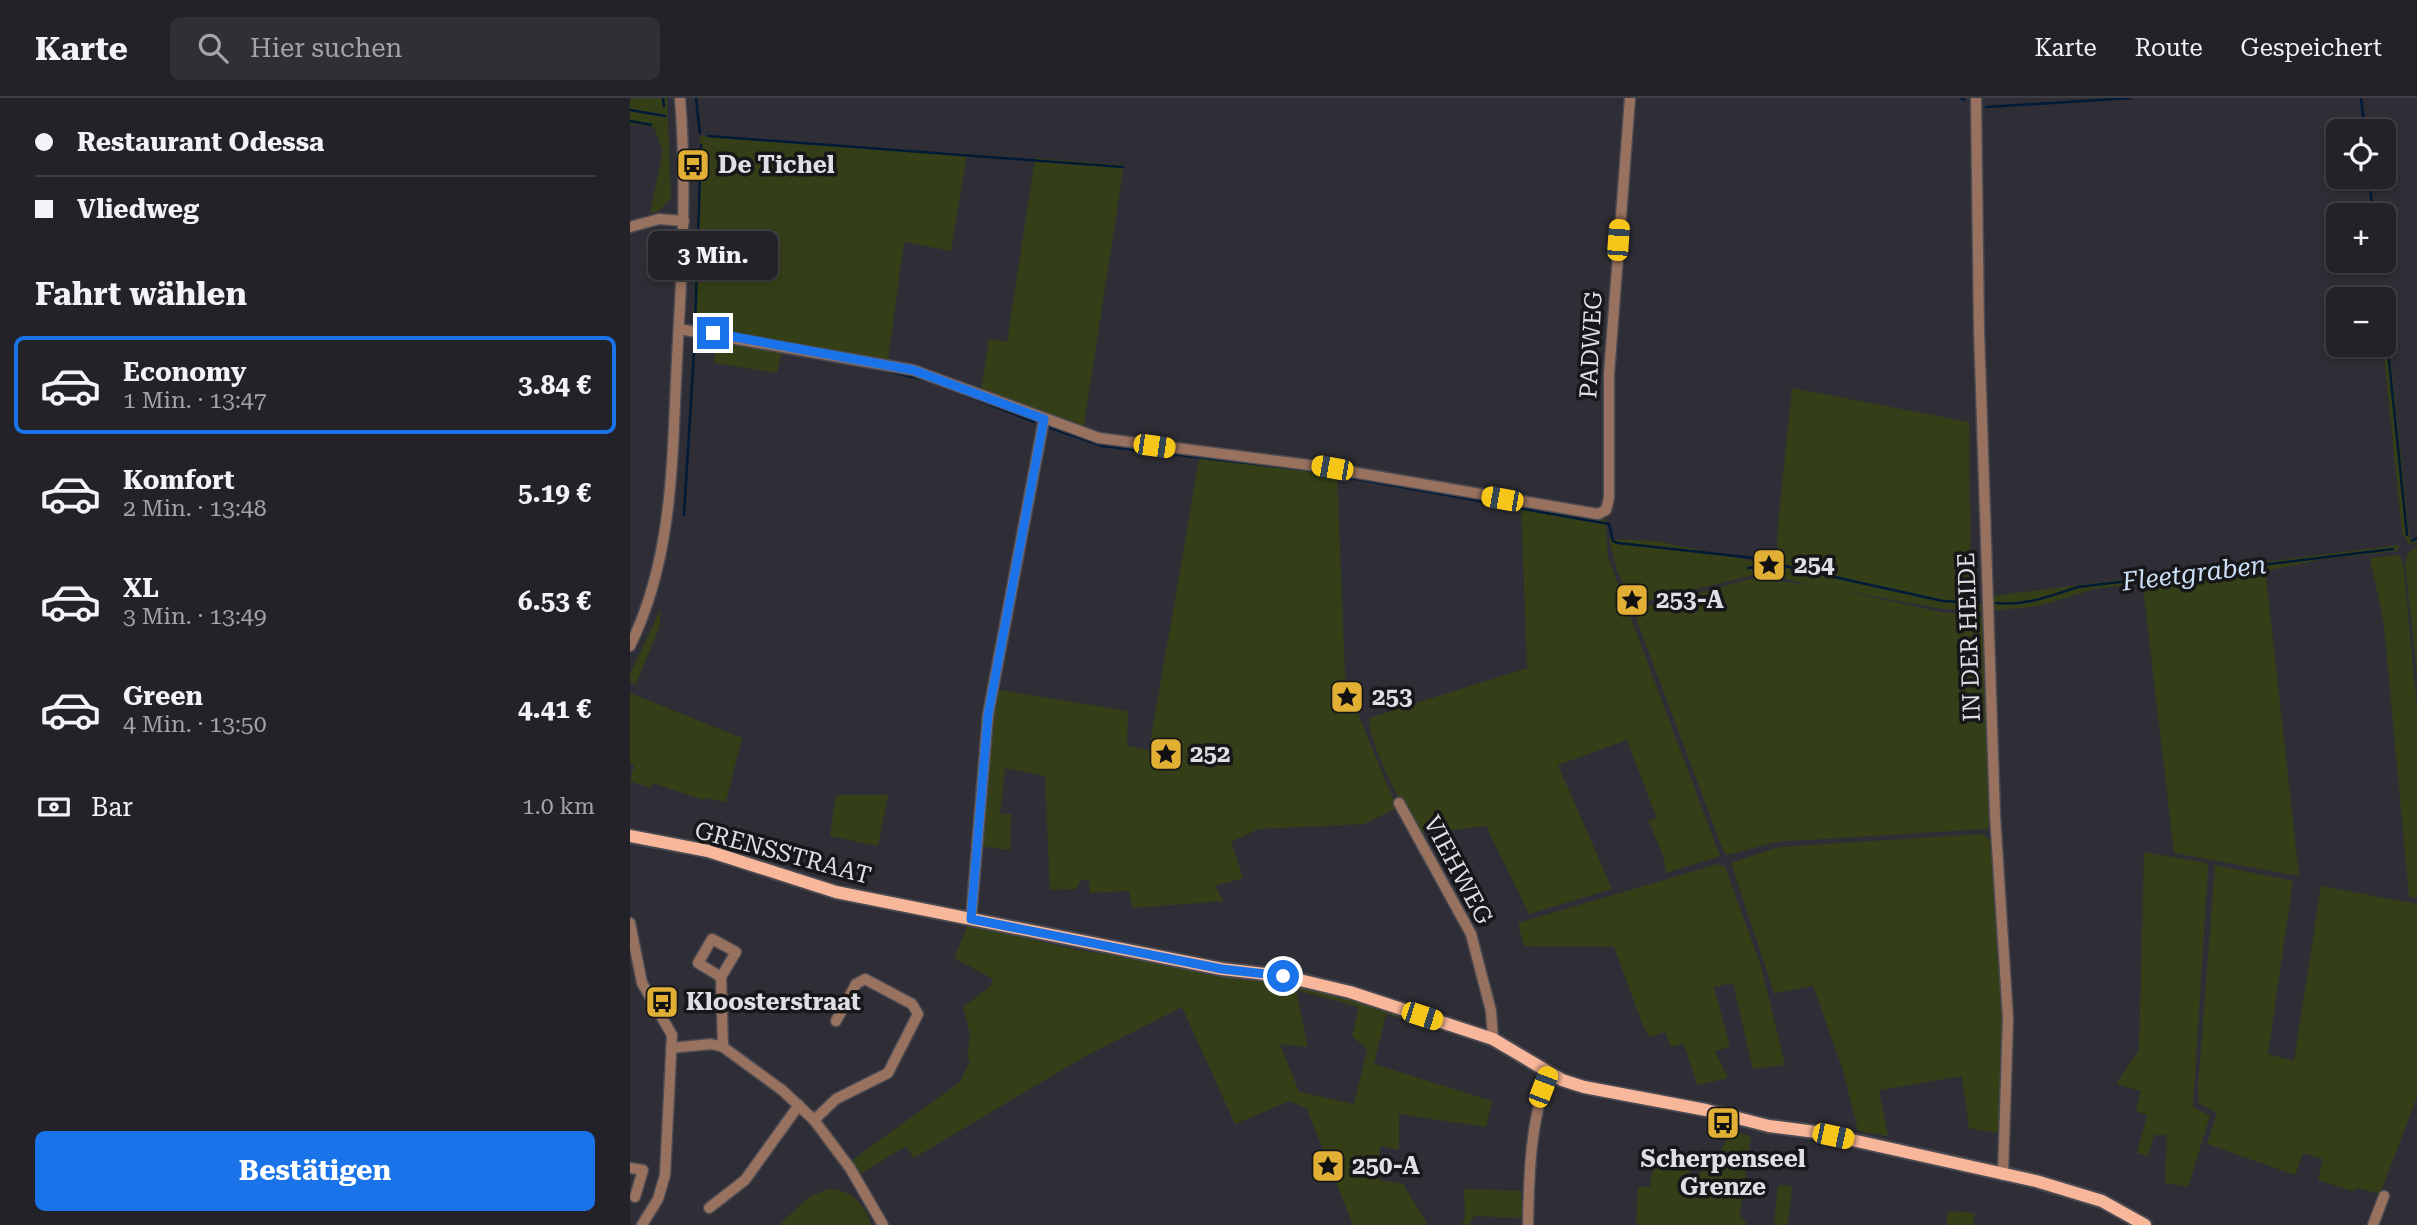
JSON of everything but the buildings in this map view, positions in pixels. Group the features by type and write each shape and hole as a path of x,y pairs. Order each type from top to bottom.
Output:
{"main road":[{"name":"GRENSSTRAAT","path":"630,836 708,851 836,892 1192,964 1255,973 1350,992 1493,1039 1576,1085 1683,1105 1788,1130 1816,1132 2085,1194 2145,1225"}],"street":[{"path":"630,646 654,590 665,538 684,221 680,98"},
{"name":"PADWEG","path":"1044,419 1112,440 1317,466 1583,513 1598,514 1606,510 1609,498 1609,374 1630,98"},
{"name":"IN DER HEIDE","path":"1976,98 1979,317 1994,814 2008,1018 2004,1175"},
{"path":"630,227 659,219 684,221"},
{"path":"679,329 913,370 1044,419 988,715 971,919"},
{"name":"VIEHWEG","path":"1399,803 1471,934 1491,1011 1493,1039"},
{"path":"630,923 634,968 664,1019 671,1048 665,1175 658,1199 642,1225"},
{"path":"721,977 723,1047"},
{"path":"814,1120 836,1099 888,1073 918,1014 912,1004 865,979 856,984 836,1021"},
{"path":"671,1048 711,1044 723,1047 799,1105 814,1120 850,1168 883,1225"},
{"path":"1528,1225 1529,1166 1543,1087 1549,1072"},
{"path":"709,1208 745,1180 799,1105"},
{"path":"630,1168 643,1170 635,1197"},
{"path":"2373,1225 2384,1196"}],"green space":[{"path":"630,98 667,98 671,198 659,211 650,214 663,151 654,127 630,124"},
{"path":"700,136 967,154 951,251 904,242 888,360 693,325"},
{"path":"1035,158 1124,165 1083,431 981,390 989,339 1007,342"},
{"path":"716,335 782,349 777,373 714,363"},
{"path":"2384,357 2391,357 2410,540 2417,538 2417,542 2410,545 2402,533"},
{"path":"1792,388 1969,422 1971,604 1986,604 1986,612 1943,609 1835,589 1945,613 1978,614 1984,620 1991,825 1987,829 1775,842 1727,855 1723,850 1633,610 1755,578 1808,585 1776,576 1778,524"},
{"path":"1200,454 1337,471 1345,675 1350,695 1397,808 1364,824 1258,829 1231,842 1243,878 1215,886 1224,901 1133,908 1129,891 1090,893 1089,880 1081,880 1076,889 1050,890 1045,776 1005,768 1000,814 1011,814 1010,850 978,846 994,689 1128,711 1127,746 1149,750"},
{"path":"1521,504 1605,514 1608,557 1720,856 1666,873 1664,858 1648,820 1657,819 1627,740 1558,765 1612,889 1529,914 1486,826 1418,834 1381,761 1369,718 1527,668"},
{"path":"1609,539 1656,541 1771,565 1772,575 1754,575 1633,605 1617,570"},
{"path":"2399,545 2397,551 2319,560 2265,571 2234,571 2095,589 2039,606 1992,611 1992,596"},
{"path":"2417,546 2417,675 2405,563 2408,553"},
{"path":"2399,555 2403,563 2417,706 2417,898 2409,897 2384,625 2370,558"},
{"path":"2266,576 2299,876 2174,853 2143,587"},
{"path":"660,610 660,626 636,684 630,682 630,674"},
{"path":"630,693 742,738 726,802 703,800 653,783 650,788 630,781 634,766 630,762"},
{"path":"836,795 888,795 878,846 830,836"},
{"path":"1982,834 1994,842 2004,1004 2002,1134 1969,1128 1962,1076 1879,1090 1888,1136 1858,1131 1843,1070 1813,986 1774,993 1731,863 1779,847"},
{"path":"2144,852 2207,863 2208,868 2193,1107 2210,1116 2188,1187 2165,1183 2167,1135 2154,1135 2148,1156 2137,1153 2147,1115 2136,1111 2141,1091 2116,1084 2139,1050"},
{"path":"1718,864 1725,867 1761,966 1785,1065 1753,1069 1733,983 1714,987 1730,1047 1715,1051 1728,1078 1697,1085 1684,1044 1671,1047 1665,1032 1650,1037 1644,1028 1614,947 1524,946 1518,923"},
{"path":"2215,865 2293,881 2268,1054 2294,1061 2321,886 2417,904 2417,1097 2380,1194 2358,1188 2352,1191 2318,1180 2323,1159 2303,1153 2295,1175 2207,1144 2217,1113 2199,1103 2198,1087"},
{"path":"968,925 1078,950 1312,986 1447,1028 1439,1029 1386,1014 1374,1064 1492,1101 1486,1127 1399,1114 1399,1150 1380,1146 1379,1180 1403,1184 1428,1225 1353,1225 1307,1109 1290,1101 1235,1124 1182,1007 1082,1058 914,1158 906,1146 859,1175 851,1161 960,1082 970,1061 967,1059 970,1034 963,1007 990,987 993,979 954,958","holes":["1296,990 1359,1007 1352,1036 1367,1049 1354,1104 1299,1092 1280,1044 1308,1047"]},
{"path":"1732,1131 1751,1136 1740,1215 1748,1225 1636,1225 1638,1187 1650,1187 1653,1166 1679,1151 1693,1179 1715,1160"},
{"path":"1778,1185 1792,1186 1788,1225 1774,1225"},
{"path":"829,1189 851,1195 865,1210 871,1225 779,1225 809,1197"},
{"path":"1464,1189 1521,1191 1522,1218 1474,1216 1469,1225 1462,1225 1465,1216"},
{"path":"1948,1211 1975,1213 1973,1225 1947,1225"}],"waterway":[{"path":"663,98 664,106"},
{"path":"696,98 700,133"},
{"path":"1986,107 2131,98"},
{"path":"2361,98 2364,119"},
{"path":"630,110 665,116"},
{"path":"630,121 651,125"},
{"path":"708,136 1123,167"},
{"path":"695,325 701,145"},
{"path":"2370,189 2372,203"},
{"path":"684,515 697,336"},
{"path":"807,356 838,362"},
{"path":"2389,357 2407,535"},
{"path":"869,367 930,381 1034,422"},
{"path":"1048,427 1103,446 1306,470 1609,524 1613,541 1618,543 1745,557 1764,560 1768,566"},
{"name":"Fleetgraben","path":"2412,541 2417,538"},
{"name":"Fleetgraben","path":"1996,603 2028,602 2078,587 2393,549"},
{"name":"Fleetgraben","path":"1780,565 1943,601 1979,603"},
{"name":"Fleetgraben","path":"1748,568 1768,566"}],"place":[{"name":"De Tichel","path":"693,165"},
{"name":"254","path":"1769,565"},
{"name":"253-A","path":"1632,600"},
{"name":"253","path":"1347,697"},
{"name":"252","path":"1166,754"},
{"name":"Kloosterstraat","path":"662,1002"},
{"name":"Scherpenseel Grenze","path":"1723,1123"},
{"name":"250-A","path":"1328,1166"}],"route":[{"path":"713,333 913,370 1044,419 988,715 982,761 971,919 1222,969 1283,976"}]}
